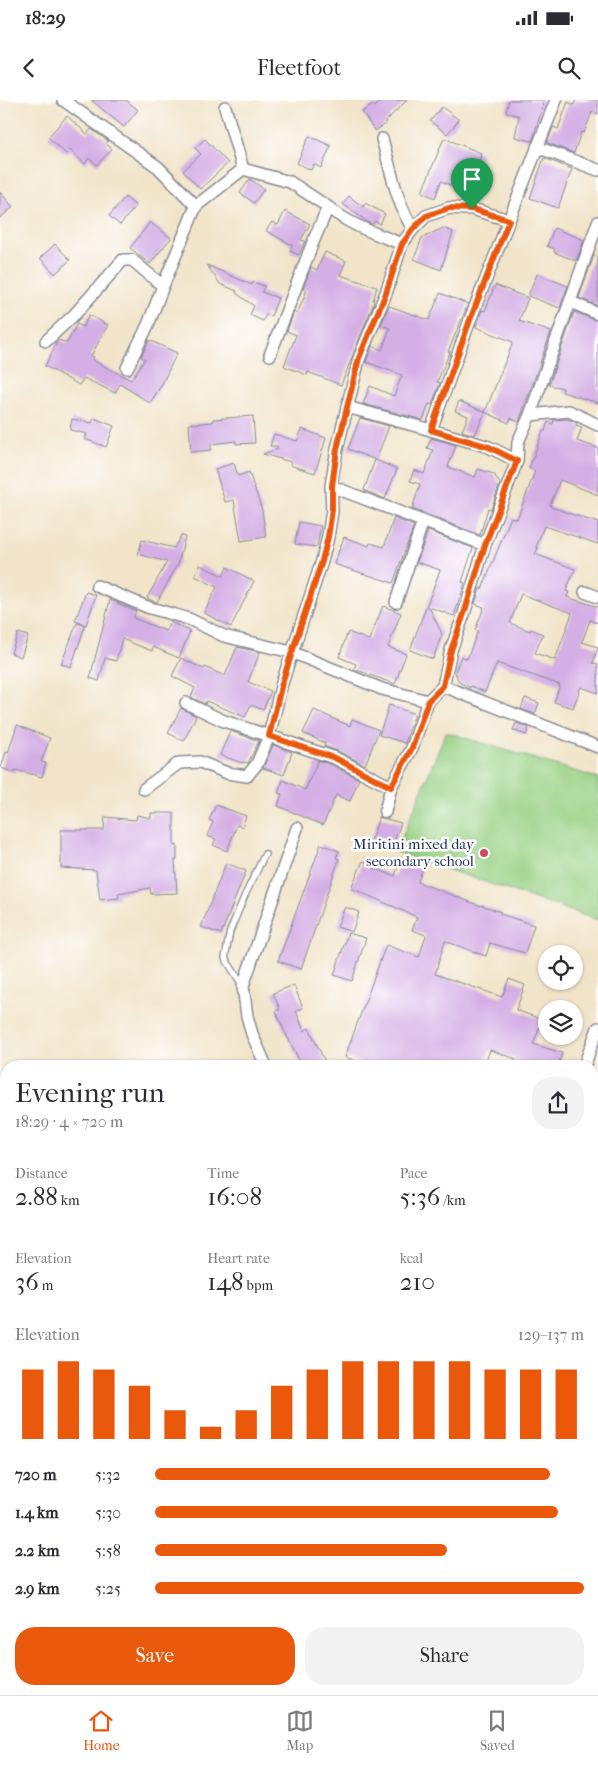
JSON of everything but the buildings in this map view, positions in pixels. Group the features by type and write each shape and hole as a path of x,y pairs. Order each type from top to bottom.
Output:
{"street":[{"path":"63,100 158,167 196,206"},
{"path":"431,430 470,320 556,100"},
{"path":"225,107 243,169"},
{"path":"382,139 398,197 405,216 413,229"},
{"path":"538,147 598,170"},
{"path":"127,368 148,325 196,206 243,169"},
{"path":"243,169 290,182 352,223 402,244"},
{"path":"270,355 328,207"},
{"path":"144,789 179,764 200,762 227,773 247,776 257,764 269,736 291,652 322,561 332,510 332,486 337,449 359,358 386,293 402,244 426,216 449,208 472,209 509,220"},
{"path":"385,812 391,787 412,748 428,701 443,686 451,650 485,545 517,461 518,442 530,415 598,222"},
{"path":"46,341 75,314 123,260 132,260 163,286"},
{"path":"571,302 598,314"},
{"path":"347,408 489,447 517,461"},
{"path":"530,415 569,411 598,425"},
{"path":"332,486 485,545"},
{"path":"396,602 423,521"},
{"path":"97,586 147,607 189,619 224,636 291,652 382,689 428,701"},
{"path":"585,592 598,596"},
{"path":"443,686 598,747"},
{"path":"186,703 224,721 335,758 391,787"},
{"path":"263,1060 252,1034 247,1016 243,986 297,828"},
{"path":"594,1052 598,1028"}],"lane":[{"path":"243,986 224,958 230,931 244,894 265,854"}],"green space":[{"path":"446,732 598,778 598,920 396,852"}],"place":[{"name":"Miritini mixed day secondary school","path":"484,853"}],"route":[{"path":"449,208 472,209 509,220 470,320 431,430 489,447 517,461 485,545 451,650 443,686 428,701 412,748 391,787 335,758 269,736 282,683 328,537 337,449 359,358 386,293 402,244 426,216 449,208"}]}
